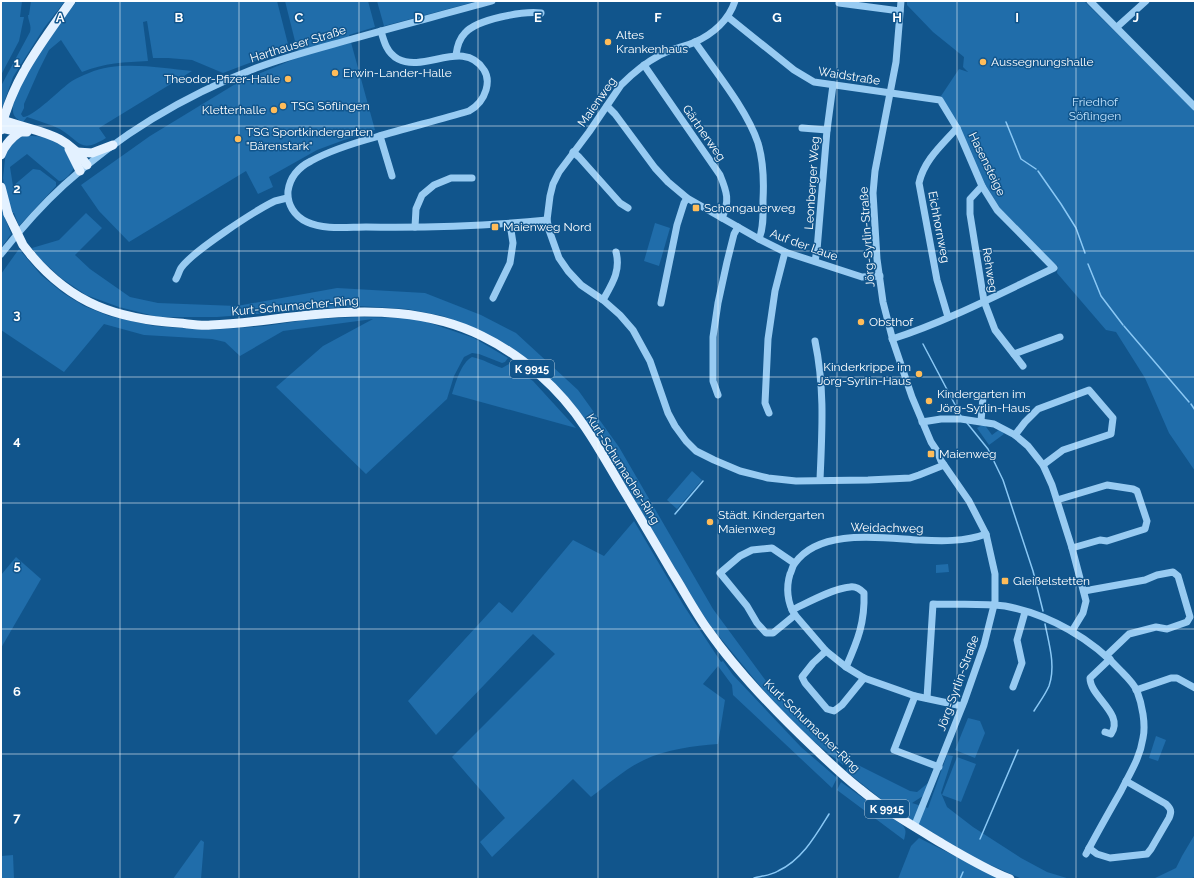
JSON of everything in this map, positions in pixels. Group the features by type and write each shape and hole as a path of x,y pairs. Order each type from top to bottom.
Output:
{"main road":[{"path":"2,126 10,99 28,64 71,1"},
{"path":"2,126 52,135 59,138 77,152 92,153 113,145"},
{"path":"2,126 20,132 35,131"},
{"path":"1,155 8,142 20,132"},
{"path":"66,144 83,168"},
{"path":"77,152 83,168"},
{"name":"Kurt-Schumacher-Ring","path":"1,187 8,214 23,245 44,271 71,293 86,302 111,312 155,322 208,326 312,315 360,312 405,313 427,317 457,326 471,331 496,344 532,369 548,383 584,425 708,631 736,667 791,726 860,789 914,827 973,862 1010,879"}],"street":[{"name":"Harthauser Straße","path":"1,254 62,186 113,145 167,110 225,81 294,54 492,1"},
{"name":"Maienweg","path":"735,1 728,17 715,29 695,42 673,48 644,65 621,85 559,172 553,184 547,220 552,241 559,258 568,271 581,285 603,300 620,315 633,330 650,361 674,426 696,450 714,460 754,475 796,480 868,480 910,478 942,463"},
{"name":"Jörg-Syrlin-Straße","path":"901,1 896,62 874,175 873,193 883,302 892,339 909,390 922,422 931,442 938,451 942,463 969,501 986,534 995,574 994,605 984,645 939,767 914,827"},
{"path":"1090,1 1195,107"},
{"path":"1117,27 1146,1"},
{"path":"839,3 900,11"},
{"path":"456,55 461,38 466,31 474,27 498,17 532,12 541,13"},
{"name":"Waidstraße","path":"728,17 802,76 814,82 940,100"},
{"path":"381,31 384,44 396,59 415,63 456,55 475,60 482,66 486,73 488,81 487,88 480,103 469,111 329,152 303,166 296,172 291,180 288,198 297,215 308,223 338,228 437,228 510,224 547,220"},
{"path":"695,42 748,121 758,143 761,160 763,191 762,227 759,239"},
{"name":"Gärtnerweg","path":"644,65 720,175 727,190 728,201 722,218"},
{"name":"Leonberger Weg","path":"815,261 818,250 827,130 833,85"},
{"name":"Hasensteige","path":"940,100 957,128 982,186 997,210 1054,268 984,301"},
{"name":"Auf der Laue","path":"607,106 615,114 655,168 668,182 687,198 785,252 862,277 880,276"},
{"name":"Leonberger Weg","path":"802,128 827,130"},
{"name":"Eichhornweg","path":"948,317 937,280 919,183 921,172 928,160 957,128"},
{"path":"380,136 392,176"},
{"path":"573,152 620,203 628,208"},
{"path":"415,227 416,209 419,202 422,196 434,185 451,178 472,178"},
{"name":"Rehweg","path":"982,186 970,199 970,214 984,301 995,330 1023,366"},
{"path":"176,279 182,268 194,256 221,235 263,207 276,201 288,198"},
{"path":"661,303 677,225 687,198"},
{"path":"493,298 510,263 513,243 510,224"},
{"path":"718,395 713,380 713,337 727,262 734,234 738,227"},
{"path":"603,300 616,276 618,266 616,252"},
{"path":"769,413 765,403 768,339 775,291 785,252"},
{"path":"892,339 913,332 984,301"},
{"path":"1014,354 1060,337"},
{"path":"814,341 819,360 823,405 820,480"},
{"path":"1015,435 1038,409 1089,390 1113,418 1111,434 1063,450 1043,464"},
{"path":"980,421 983,397"},
{"path":"922,422 961,418 994,424 1015,435 1028,446 1043,464 1057,500 1086,601 1085,607 1072,631"},
{"path":"1057,500 1107,484 1138,491 1147,521 1146,529 1107,541 1100,540 1072,548"},
{"name":"Weidachweg","path":"962,706 915,696 864,678 846,667 826,651 793,613 788,593 788,581 794,563 809,549 827,541 859,537 920,540 965,539 986,534"},
{"path":"794,563 772,548 752,550 740,556 720,573 747,606 757,623 766,633 773,633 793,613 828,593 850,586 858,588 864,592 864,607 858,642 846,667"},
{"path":"1084,591 1145,580 1157,575 1173,572 1178,576 1190,617 1187,622 1167,629 1156,627 1129,634 1090,678 1090,684 1109,709 1114,720 1114,730 1112,734 1106,732"},
{"name":"Jörg-Syrlin-Straße","path":"927,698 933,604 994,605"},
{"path":"994,605 1042,617 1072,631 1108,658 1128,679 1136,690 1143,719 1144,737 1138,760 1126,781 1087,851 1110,858 1147,854 1170,818 1170,808 1166,804 1126,781"},
{"path":"1013,687 1022,663 1017,640 1025,612"},
{"path":"826,651 813,662 802,677 827,709 834,711 842,705 864,678"},
{"path":"1136,690 1171,678 1177,678 1195,688"},
{"path":"915,696 894,750 939,767"}],"green space":[{"path":"1,1 22,1 20,17 24,17 19,41 1,75"},
{"path":"31,1 65,1 44,28 13,77 1,111 1,86 30,32 31,27 28,15"},
{"path":"77,1 277,1 289,48 223,73 192,60 153,58 147,21 143,22 148,61 106,65 82,72 61,40 49,50 39,70 24,104 21,114 23,117 34,112 72,81 101,69 140,66 192,71 99,128 106,138 97,143 86,146 77,142 60,129 27,117 23,122 15,117 13,113 14,100 28,71"},
{"name":"TSG Söflingen","path":"285,1 368,1 375,27 349,35 375,130 317,150 269,177 273,187 258,194 246,171 129,242 99,211 81,185 150,136 237,83 299,57"},
{"path":"377,1 478,1 384,26"},
{"name":"Friedhof Söflingen","path":"907,1 1084,1 1195,110 1195,471 1169,433 1145,378 1116,332 1106,330 1057,273 1058,266 1054,264 1003,213 986,186 959,128 941,96 959,69 968,72 963,67 964,57 933,32 907,5"},
{"path":"27,136 49,138 58,142 67,152 74,168 66,178 59,181 27,154 10,167 13,186 33,169 40,170 56,182 56,186 19,226 14,213 12,213 7,203 3,178 6,150 20,137"},
{"path":"1,204 11,234 1,248"},
{"path":"86,213 102,228 75,255 90,269 130,297 158,303 237,306 337,288 425,293 481,315 516,333 578,390 619,447 713,609 769,685 847,758 843,765 802,732 775,704 712,628 686,589 616,468 579,413 542,370 519,353 479,330 443,316 407,309 360,306 217,317 158,317 119,307 86,295 61,278 38,257 32,248 59,240"},
{"path":"655,223 670,228 659,266 644,261"},
{"path":"19,249 41,275 63,293 84,306 109,316 154,326 208,330 265,326 312,319 360,317 404,318 421,320 474,338 508,358 502,363 479,354 472,353 464,357 454,376 447,399 366,474 276,387 323,346 373,319 283,331 240,356 225,342 212,339 144,335 104,324 64,372 1,330 1,274"},
{"path":"472,357 502,368 509,364 533,381 576,428 452,394 462,368"},
{"path":"984,424 992,435 1000,429 1004,434 989,445 977,428"},
{"path":"692,471 702,480 677,509 667,500"},
{"path":"634,521 684,606 721,662 723,661 733,675 801,747 837,778 832,788 733,695 732,685 718,666 703,684 725,700 718,744 680,749 653,756 630,768 591,797 573,779 492,857 480,842 505,818 452,757 555,654 533,634 436,735 408,701 499,602 512,613 573,540 604,556"},
{"path":"16,557 41,579 1,648 1,575"},
{"path":"948,564 949,572 936,573 936,565"},
{"path":"968,718 980,721 985,733 975,758 955,750"},
{"path":"1156,736 1166,740 1158,761 1149,758"},
{"path":"947,755 953,756 941,793 947,807 973,827 1021,858 1047,872 1070,879 1022,879 977,859 897,812 846,771 850,761 910,791 917,792 928,783 929,784 923,796 912,803 928,808"},
{"path":"957,757 976,764 961,802 942,795"},
{"path":"841,782 901,824 906,831 904,840 837,790"},
{"path":"1195,834 1195,877 1189,879 1153,879 1176,868"},
{"path":"919,838 1001,879 898,879 911,846"},
{"path":"201,840 204,842 201,879 173,879"},
{"path":"13,855 14,879 1,879 1,856"}],"waterway":[{"path":"1006,122 1021,159 1036,169"},
{"path":"1038,171 1076,228 1085,253"},
{"path":"1088,264 1101,296 1123,325"},
{"path":"1124,326 1189,402"},
{"path":"923,344 961,416"},
{"path":"1191,404 1195,410"},
{"path":"967,423 988,449 1003,480 1033,571 1043,611"},
{"path":"675,514 703,481"},
{"path":"1034,711 1049,686 1052,671 1051,655 1045,624"},
{"path":"980,839 1018,750"},
{"path":"754,878 776,872 787,866 808,846 829,814"},
{"path":"960,879 963,872"}],"place":[{"name":"Altes Krankenhaus","path":"608,42"},
{"name":"Aussegnungshalle","path":"983,62"},
{"name":"Erwin-Lander-Halle","path":"335,73"},
{"name":"Theodor-Pfizer-Halle","path":"288,79"},
{"name":"TSG Söflingen","path":"283,106"},
{"name":"Kletterhalle","path":"274,110"},
{"name":"TSG Sportkindergarten \"Bärenstark\"","path":"238,139"},
{"name":"Schongauerweg","path":"696,208"},
{"name":"Maienweg Nord","path":"495,227"},
{"name":"Obsthof","path":"861,322"},
{"name":"Kinderkrippe im Jörg-Syrlin-Haus","path":"919,374"},
{"name":"Kindergarten im Jörg-Syrlin-Haus","path":"929,401"},
{"name":"Maienweg","path":"931,454"},
{"name":"Städt. Kindergarten Maienweg","path":"710,522"},
{"name":"Gleißelstetten","path":"1005,581"}]}
